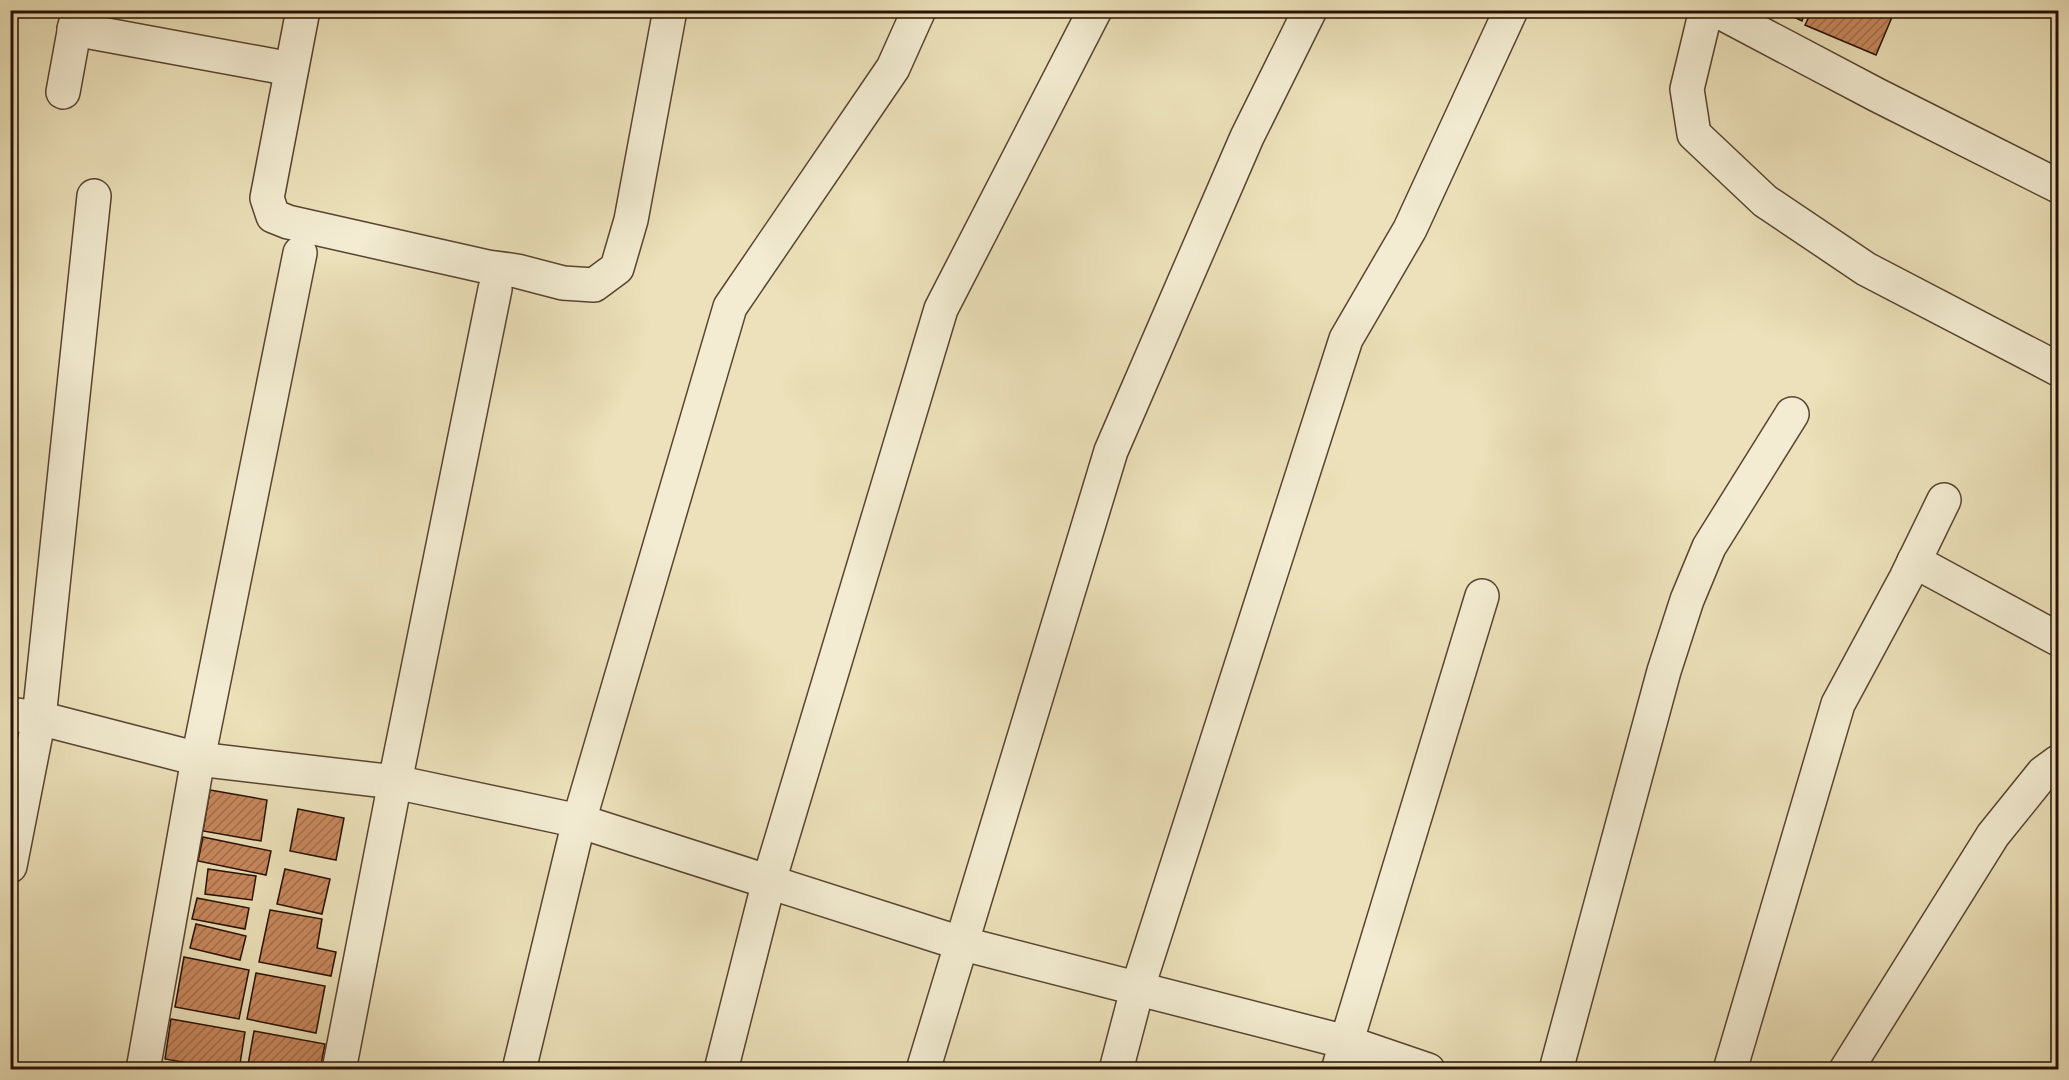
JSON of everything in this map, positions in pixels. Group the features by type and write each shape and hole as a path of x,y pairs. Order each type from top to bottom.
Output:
{"street":[{"path":"303,10 267,198 273,216 288,222 488,267 517,271 563,283 594,285 618,268 631,220 670,10"},
{"path":"519,1070 579,821 730,307 893,68 919,10"},
{"path":"721,1070 769,881 941,309 1095,10"},
{"path":"923,1070 1111,451 1246,137 1310,10"},
{"path":"1116,1070 1137,990 1346,339 1410,229 1511,10"},
{"path":"1706,10 1686,89 1694,134 1765,201 1866,269 2058,369"},
{"path":"1716,10 2058,186"},
{"path":"63,92 76,20 275,66"},
{"path":"10,866 25,716 94,196"},
{"path":"143,1070 198,759 300,252"},
{"path":"339,1070 495,289"},
{"path":"1556,1070 1664,671 1687,600 1709,547 1792,414"},
{"path":"1730,1070 1838,704 1944,500"},
{"path":"1914,561 2058,639"},
{"path":"1342,1056 1482,596"},
{"path":"25,716 198,759 395,782 579,821 960,943 1137,990 1342,1056 1428,1070"},
{"path":"1846,1070 1993,835 2043,773 2058,762"}],"building":[{"path":"1779,10 1806,10 1802,21"},
{"path":"1812,10 1895,10 1876,55 1805,25"},
{"path":"210,790 267,800 261,841 203,831"},
{"path":"298,809 344,818 336,860 290,851"},
{"path":"203,837 271,851 266,875 198,861"},
{"path":"208,869 256,876 252,900 205,894"},
{"path":"285,869 330,879 322,914 277,904"},
{"path":"197,898 249,908 245,929 192,919"},
{"path":"270,910 322,919 317,948 336,952 331,976 259,962"},
{"path":"196,924 246,936 240,960 190,948"},
{"path":"184,957 249,970 239,1019 175,1007"},
{"path":"256,973 325,986 316,1033 247,1019"},
{"path":"171,1019 245,1032 239,1070 165,1059"},
{"path":"254,1031 325,1044 320,1070 247,1070"},
{"path":"156,1064 190,1070 155,1070"}]}
